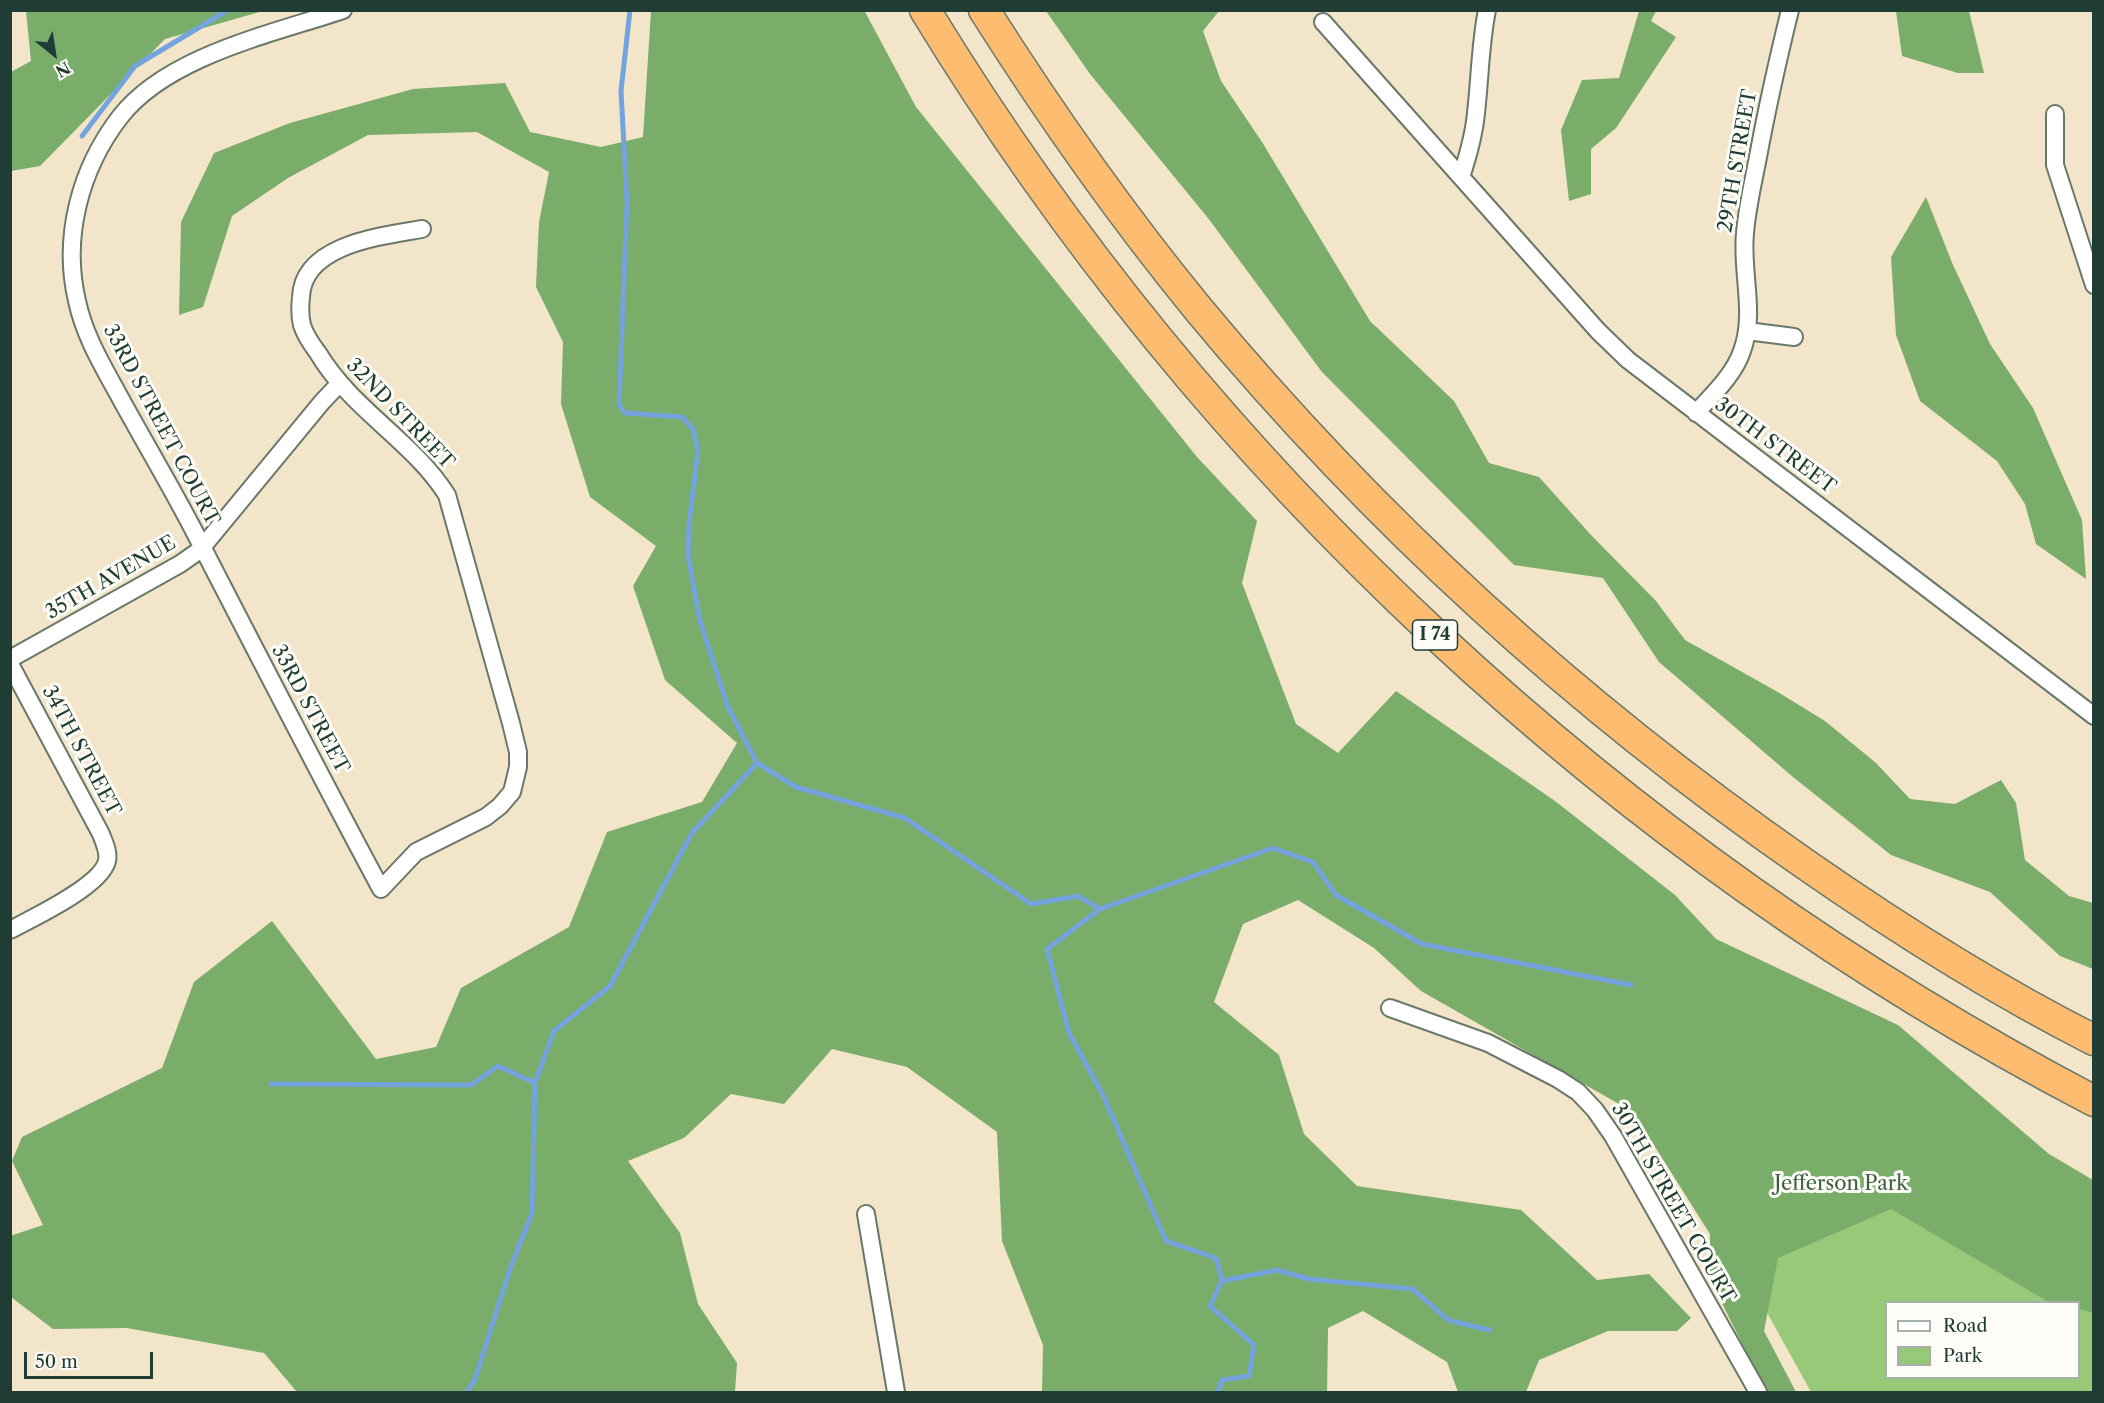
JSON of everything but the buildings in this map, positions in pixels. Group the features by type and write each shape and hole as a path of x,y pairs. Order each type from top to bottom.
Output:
{"highway":[{"name":"I 74","path":"925,10 1015,151 1107,277 1229,423 1317,518 1426,627 1519,710 1616,791 1690,848 1871,973 1951,1022 2094,1101"},
{"name":"I 74","path":"984,10 1066,136 1200,311 1284,408 1371,501 1497,622 1629,733 1779,846 1882,917 1937,951 2016,998 2094,1040"}],"street":[{"name":"33RD STREET COURT","path":"202,548 93,348 83,322 76,300 72,258 72,229 77,205 93,160 107,136 121,116 159,81 211,55 343,10"},
{"path":"1461,177 1477,112 1487,10"},
{"name":"29TH STREET","path":"1696,413 1722,383 1742,353 1747,331 1744,238 1746,216 1790,10"},
{"path":"1323,22 1461,177"},
{"path":"2055,114 2055,165 2094,285"},
{"name":"30TH STREET","path":"1461,177 1598,331 1628,360 2094,716"},
{"name":"32ND STREET","path":"381,889 416,852 486,817 500,806 512,792 518,767 518,752 511,723 447,495 425,465 339,384 302,325 301,288 306,276 318,262 331,253 349,246 386,235 422,229"},
{"path":"1747,331 1794,337"},
{"name":"35TH AVENUE","path":"10,659 180,564 202,548 339,384"},
{"name":"33RD STREET","path":"202,548 381,889"},
{"name":"34TH STREET","path":"10,664 101,834 107,859 103,870 93,880 64,901 10,930"},
{"name":"30TH STREET COURT","path":"1390,1008 1488,1043 1558,1079 1578,1092 1595,1110 1613,1136 1758,1392"},
{"path":"866,1214 896,1392"}],"green space":[{"path":"26,10 263,11 165,39 40,166 11,171 11,72 31,61"},
{"path":"864,10 916,107 1197,457 1257,521 1242,583 1296,724 1338,753 1396,691 1555,801 1675,895 1716,939 1898,1025 2049,1154 2093,1180 2094,1313 2080,1309 2080,1301 2047,1301 1891,1209 1778,1258 1764,1331 1796,1392 1766,1392 1710,1279 1710,1234 1633,1112 1421,991 1374,948 1298,900 1243,924 1214,1002 1279,1055 1304,1134 1357,1186 1521,1210 1597,1280 1649,1274 1691,1318 1677,1331 1608,1331 1539,1360 1526,1392 1458,1392 1447,1362 1363,1311 1328,1328 1327,1392 1042,1392 1043,1345 1002,1241 997,1132 907,1067 832,1049 784,1104 731,1094 684,1138 628,1161 680,1233 698,1304 737,1363 735,1392 297,1392 264,1353 127,1328 53,1329 11,1297 10,1236 43,1225 12,1161 22,1137 162,1068 194,982 272,921 376,1059 436,1047 461,988 569,927 607,832 702,802 737,743 665,680 633,586 656,546 590,497 561,404 563,342 536,287 539,222 549,172 477,132 368,135 288,178 232,216 203,307 179,315 181,222 214,153 290,123 413,89 505,83 530,132 601,147 643,137 651,11"},
{"path":"1046,11 1219,11 1203,31 1221,81 1262,142 1370,321 1454,401 1489,463 1539,477 1591,535 1656,601 1685,640 1825,721 1876,763 1910,799 1955,804 2001,780 2016,803 2025,860 2069,896 2093,903 2093,969 2060,956 1990,892 1891,855 1793,777 1659,662 1603,578 1514,565 1322,372 1208,218 1090,74"},
{"path":"1639,11 1656,11 1651,21 1676,37 1616,128 1591,149 1591,194 1569,201 1561,130 1582,80 1619,78"},
{"path":"1896,11 1969,11 1984,73 1958,73 1902,56"},
{"path":"1926,197 1953,265 1990,344 2033,408 2082,520 2086,579 2036,544 2025,504 1997,461 1920,401 1896,335 1891,257"},
{"name":"Jefferson Park","path":"1487,807 2093,1194 2093,1392 1811,1392"}],"waterway":[{"path":"82,136 135,66 228,10"},
{"path":"630,10 621,91 627,202 619,405 625,413 682,417 693,429 698,451 689,523 688,556 700,621 728,707 757,763 796,787 905,818 1031,904 1078,896 1100,909 1047,949 1069,1033 1103,1095 1166,1241 1216,1258 1222,1281 1210,1306 1254,1345 1249,1376 1222,1380 1218,1392"},
{"path":"467,1392 475,1379 510,1269 532,1213 535,1083 554,1031 610,986 692,833 757,763"},
{"path":"1100,909 1273,848 1313,862 1336,895 1422,944 1631,985"},
{"path":"271,1084 471,1085 498,1066 535,1083"},
{"path":"1222,1281 1277,1270 1309,1279 1413,1289 1448,1320 1489,1330"}]}
